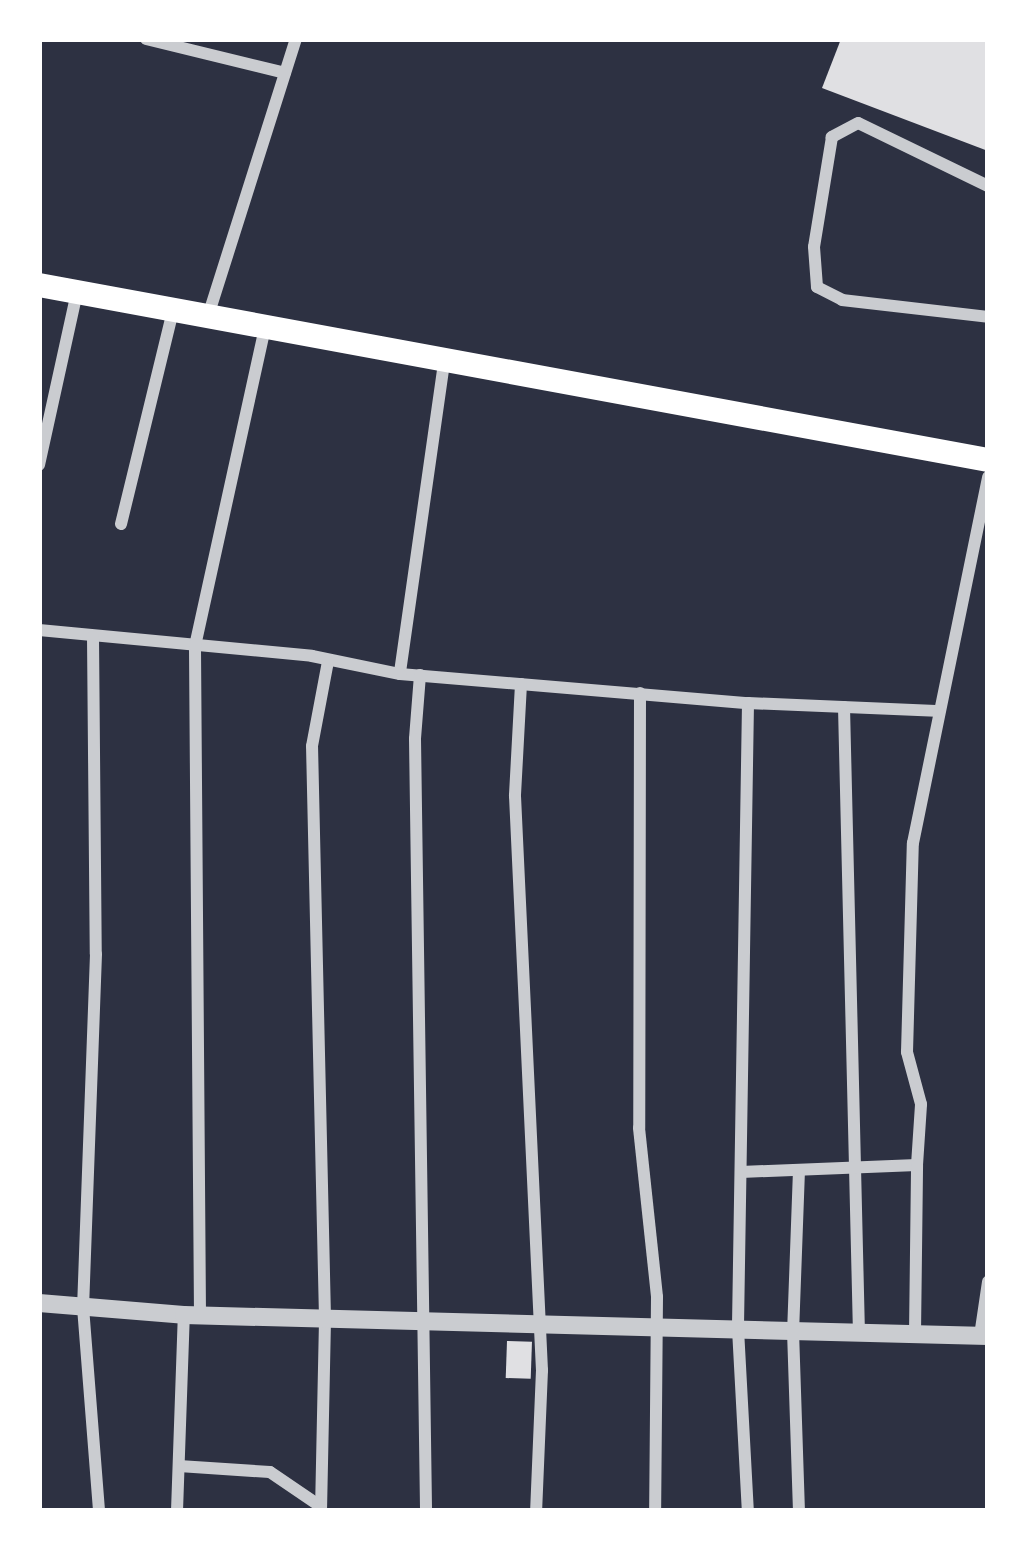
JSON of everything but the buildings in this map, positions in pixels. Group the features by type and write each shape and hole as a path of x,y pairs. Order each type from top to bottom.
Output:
{"highway":[{"path":"39,285 988,460"}],"street":[{"path":"146,39 285,73"},
{"path":"207,317 296,39"},
{"path":"988,186 858,123 832,137 814,248 817,287 842,300 988,317"},
{"path":"39,465 77,292"},
{"path":"121,524 172,310"},
{"path":"177,1511 192,1315 195,646 265,328"},
{"path":"400,674 445,363"},
{"path":"915,1334 921,1104 907,1052 913,842 988,478"},
{"path":"39,631 328,661 400,674 748,703 937,712"},
{"path":"93,637 96,954 82,1307 99,1511"},
{"path":"321,1508 325,1318 311,746 328,661"},
{"path":"420,675 415,739 425,1511"},
{"path":"521,684 515,796 536,1324 536,1511"},
{"path":"640,694 639,1129 656,1327 655,1511"},
{"path":"748,703 738,1329 748,1511"},
{"path":"844,706 854,914 849,1169 859,1332"},
{"path":"741,1172 917,1165"},
{"path":"799,1171 793,1331 800,1511"},
{"path":"39,1303 192,1315 984,1336 988,1282"},
{"path":"179,1466 270,1472 321,1508"}]}
